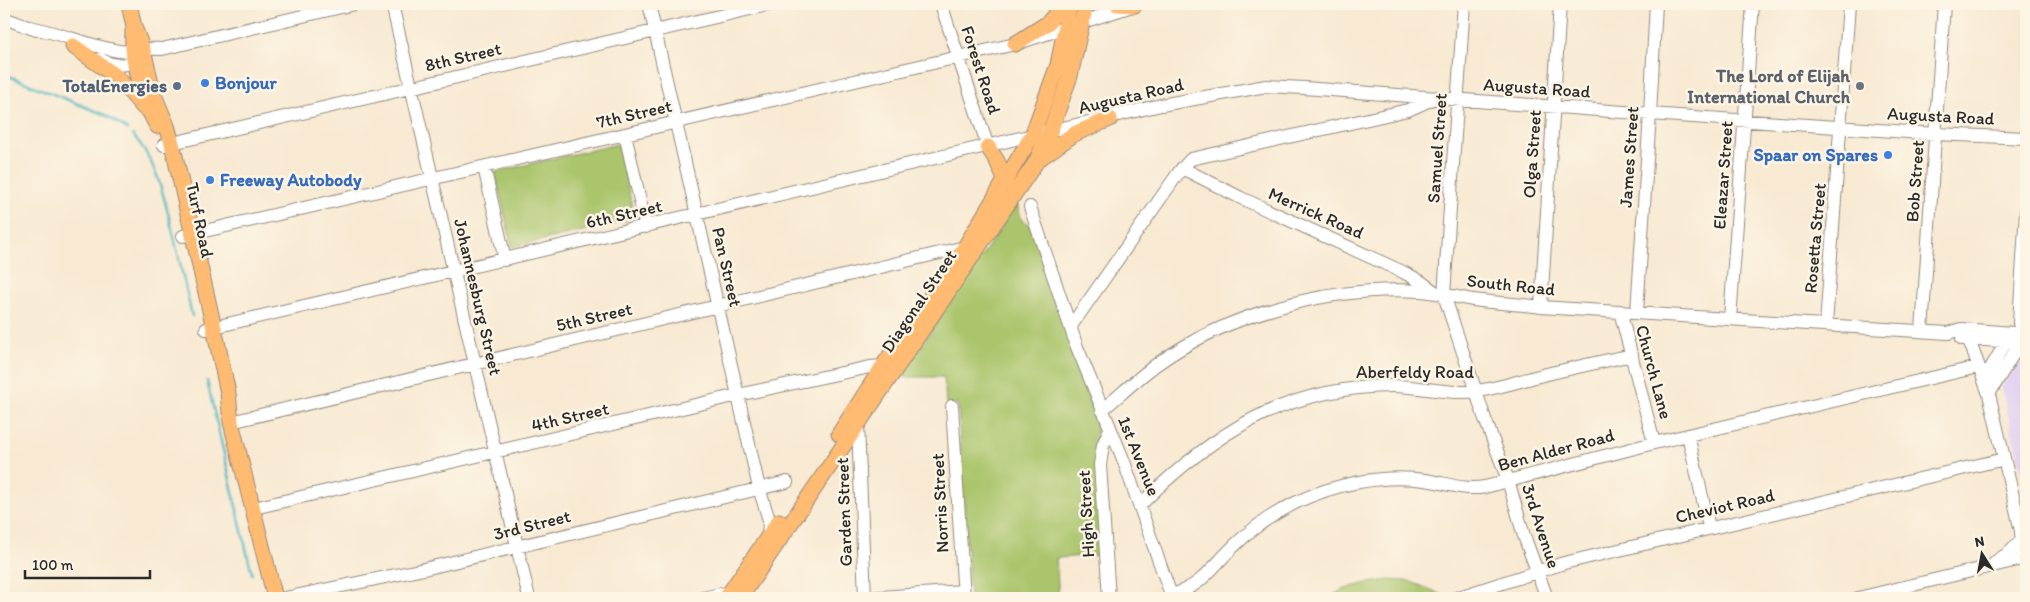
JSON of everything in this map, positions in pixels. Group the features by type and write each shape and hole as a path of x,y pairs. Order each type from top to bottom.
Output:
{"main road":[{"name":"Turf Road","path":"129,4 149,112 168,144"},
{"path":"1015,44 1048,24 1064,4"},
{"name":"Diagonal Street","path":"732,596 858,425 889,368 1006,182 1032,136 1058,65 1070,4"},
{"name":"Diagonal Street","path":"732,596 768,538 1036,162 1050,132 1070,76 1086,4"},
{"path":"1117,4 1137,4"},
{"path":"73,46 111,72 149,112"},
{"name":"Turf Road","path":"139,56 167,126 168,144 224,394 275,598"},
{"path":"1036,162 1055,146 1074,134 1110,118"},
{"path":"988,147 997,161 1006,182"}],"street":[{"path":"4,18 73,46 115,66 162,49 354,4"},
{"name":"Johannesburg Street","path":"392,4 529,598"},
{"name":"Pan Street","path":"649,4 759,488 769,520 768,538"},
{"name":"8th Street","path":"168,144 771,4"},
{"name":"Forest Road","path":"941,4 988,147"},
{"name":"7th Street","path":"188,235 1015,44 1137,4"},
{"name":"Samuel Street","path":"1440,294 1464,4"},
{"name":"Olga Street","path":"1541,307 1560,4"},
{"name":"James Street","path":"1636,312 1656,4"},
{"name":"Eleazar Street","path":"1730,319 1753,4"},
{"name":"Rosetta Street","path":"1826,325 1849,4"},
{"name":"Bob Street","path":"1922,331 1944,4"},
{"path":"29,27 52,31 139,56"},
{"name":"Augusta Road","path":"1050,132 1170,104 1266,86 1936,134 2026,138"},
{"path":"1070,326 1182,168 1191,159 1200,155 1408,110 1437,97"},
{"name":"6th Street","path":"210,329 1050,132"},
{"path":"625,134 646,227"},
{"path":"484,167 505,260"},
{"name":"Merrick Road","path":"1182,168 1241,198 1403,272 1440,294"},
{"name":"1st Avenue","path":"1030,207 1070,326 1140,505 1172,597"},
{"path":"1989,394 2006,364 2019,335 2026,210"},
{"name":"5th Street","path":"231,422 965,247"},
{"name":"South Road","path":"1102,410 1158,363 1200,339 1282,306 1339,294 1383,291 1440,294 1541,307 1948,333 1961,330 2019,335"},
{"name":"3rd Avenue","path":"1440,294 1508,480 1524,536 1547,598"},
{"name":"Church Lane","path":"1620,311 1654,443"},
{"name":"South Road","path":"1948,333 1969,340 2019,335"},
{"path":"1984,380 2019,335"},
{"path":"1858,598 1885,595 2025,559 2023,538 1989,394 1969,340"},
{"name":"Aberfeldy Road","path":"1140,505 1167,479 1210,444 1255,416 1284,405 1359,388 1408,386 1476,392 1632,355"},
{"name":"4th Street","path":"254,508 738,395 870,367 889,368"},
{"name":"Ben Alder Road","path":"1172,597 1196,585 1234,546 1263,522 1295,503 1348,484 1399,479 1425,480 1474,489 1654,443 1978,367"},
{"name":"Norris Street","path":"952,406 964,595"},
{"name":"Garden Street","path":"858,425 866,598"},
{"name":"High Street","path":"1109,598 1100,465 1103,445 1110,429"},
{"path":"1688,435 1709,527"},
{"name":"Cheviot Road","path":"1456,598 1537,571 1709,527 2004,458"},
{"name":"3rd Street","path":"285,598 518,547 787,482"},
{"path":"1984,568 2010,552 2023,538"},
{"path":"866,598 964,595"},
{"path":"702,598 732,596"}],"shaded area":[{"path":"2026,355 2026,489 2001,387"}],"green space":[{"path":"618,144 635,219 512,247 495,172"},
{"path":"1017,204 1022,221 1030,224 1096,420 1102,555 1056,558 1059,598 970,598 958,404 946,403 944,377 900,377"},
{"path":"1389,580 1409,581 1448,597 1328,598 1350,587"}],"waterway":[{"path":"4,74 105,115 127,129"},
{"path":"133,135 149,157 160,183 192,316"},
{"path":"207,381 252,574"}],"place":[{"name":"Bonjour","path":"205,83"},
{"name":"TotalEnergies","path":"177,86"},
{"name":"The Lord of Elijah International Church","path":"1860,86"},
{"name":"Spaar on Spares","path":"1888,155"},
{"name":"Freeway Autobody","path":"210,180"}]}
